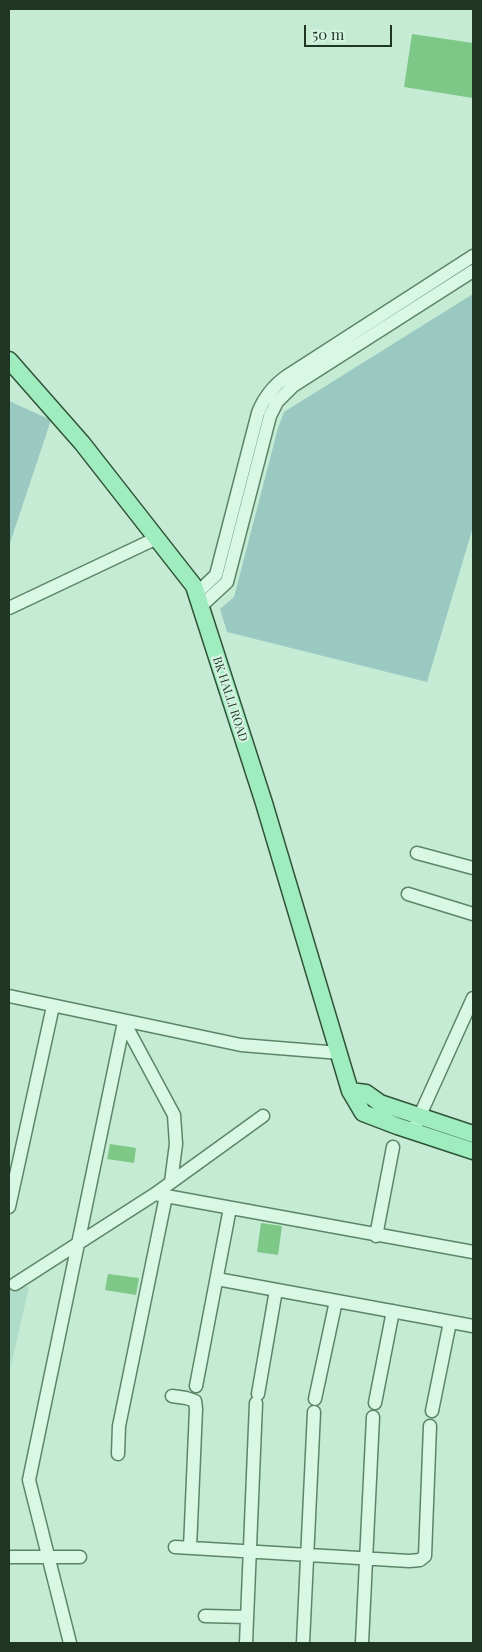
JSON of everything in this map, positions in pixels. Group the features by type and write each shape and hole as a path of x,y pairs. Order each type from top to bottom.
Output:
{"main road":[{"name":"BK HALLI ROAD","path":"9,360 82,443 194,586 264,803 340,1053 350,1092 363,1113 473,1134"},
{"name":"BK HALLI ROAD","path":"416,1123 473,1151"}],"street":[{"path":"198,600 216,576 258,413 266,395 287,376 473,256"},
{"path":"198,600 227,582 270,416 282,396 293,386 473,271"},
{"path":"9,608 157,538"},
{"path":"417,853 473,868"},
{"path":"408,894 473,914"},
{"path":"9,996 124,1022 241,1045 340,1053"},
{"path":"416,1123 473,998"},
{"path":"9,1207 53,1006"},
{"path":"124,1022 174,1115 176,1144 171,1182"},
{"path":"70,1643 29,1480 124,1022"},
{"path":"15,1284 160,1195 171,1182 263,1116"},
{"path":"376,1236 393,1147"},
{"path":"160,1195 376,1236 473,1252"},
{"path":"118,1454 119,1426 160,1195"},
{"path":"196,1386 230,1208"},
{"path":"217,1279 473,1326"},
{"path":"246,1643 257,1399 276,1290"},
{"path":"304,1643 314,1405 336,1301"},
{"path":"375,1403 393,1311"},
{"path":"432,1411 450,1322"},
{"path":"172,1396 194,1401 196,1409 190,1548"},
{"path":"362,1643 373,1418"},
{"path":"175,1547 415,1561 425,1556 430,1426"},
{"path":"9,1557 80,1557"},
{"path":"205,1616 247,1617"}],"green space":[{"path":"9,1284 29,1287 9,1374"}],"shaded area":[{"path":"473,294 473,527 427,682 227,632 220,609 234,597 278,428 284,412"},
{"path":"9,401 51,420 9,546"}],"building":[{"path":"412,34 473,43 473,98 404,87"},
{"path":"110,1144 136,1148 134,1163 107,1159"},
{"path":"261,1223 282,1226 278,1255 257,1252"},
{"path":"108,1274 139,1278 136,1295 105,1290"}]}
